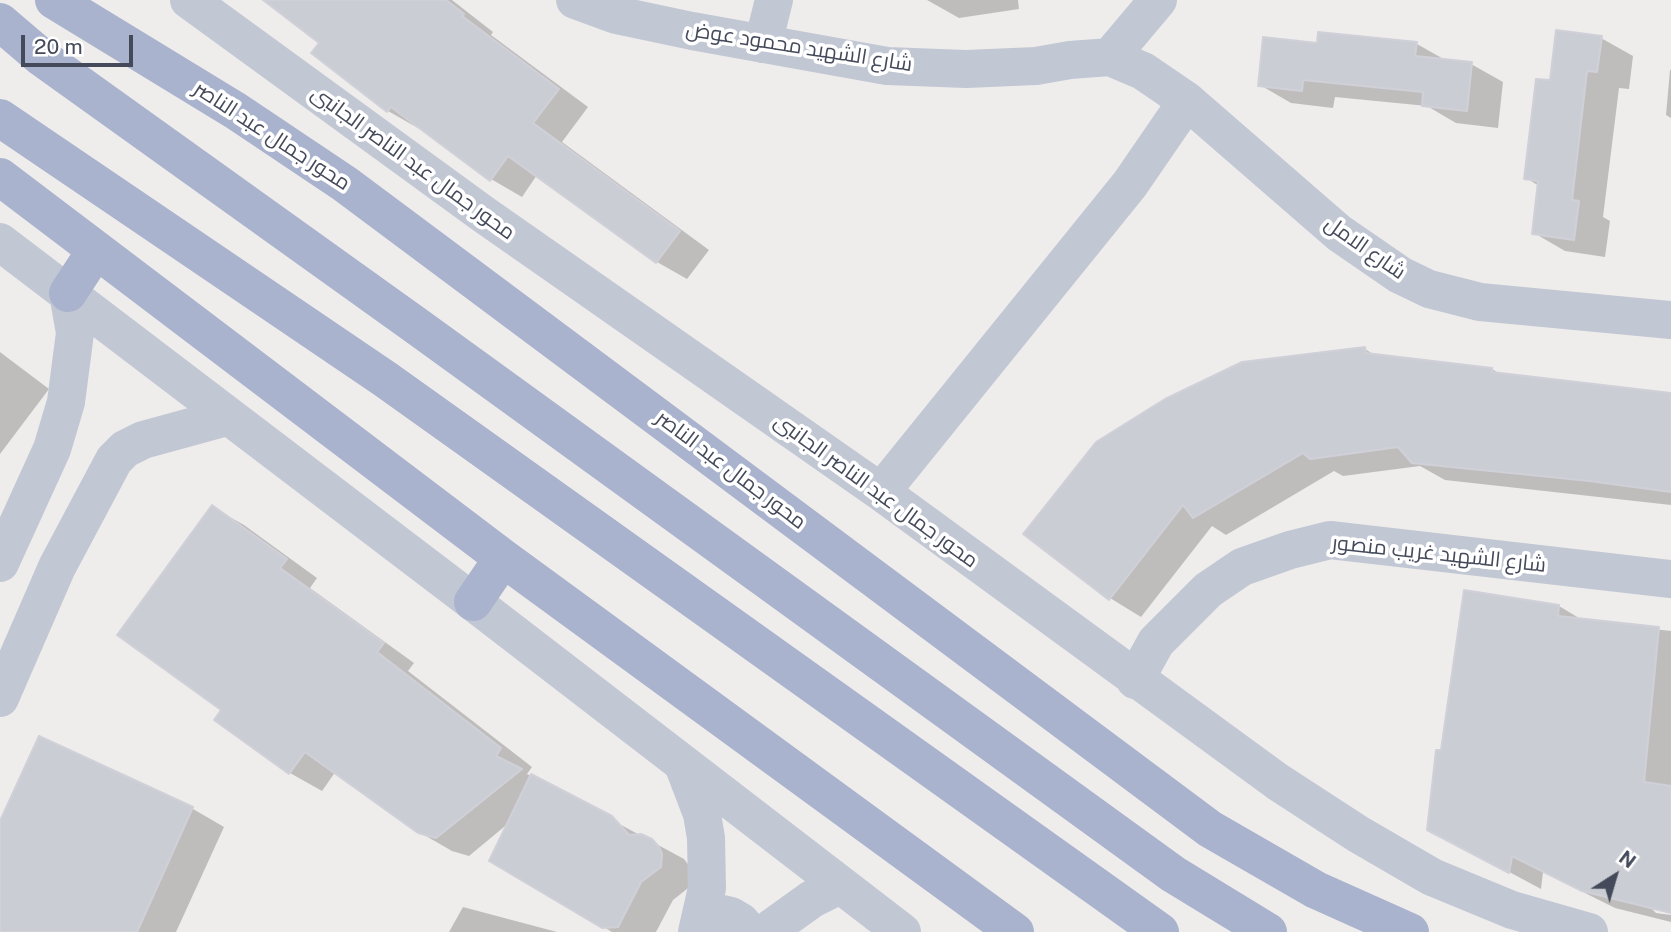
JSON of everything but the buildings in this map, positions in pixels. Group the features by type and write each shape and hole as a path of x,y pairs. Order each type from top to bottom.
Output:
{"main road":[{"name":"محور جمال عبد الناصر","path":"54,0 225,104 345,184 1210,829 1316,890 1410,932"},
{"path":"0,22 41,57 1173,874 1268,932"},
{"path":"0,118 385,379 1160,932"},
{"path":"0,177 503,558 1015,932"},
{"path":"68,293 96,250"},
{"path":"473,602 503,558"}],"street":[{"name":"محور جمال عبد الناصر الجانبى","path":"189,0 483,214 881,492 1278,782 1358,834 1432,877 1512,910 1589,932"},
{"name":"شارع الشهيد محمود عوض","path":"575,0 616,15 887,66 966,69 1036,66 1110,57"},
{"path":"763,44 774,0"},
{"path":"1110,57 1158,0"},
{"name":"شارع الامل","path":"1110,57 1143,71 1186,102 1339,233 1392,270 1429,289 1480,302 1671,320"},
{"path":"881,492 1130,184 1186,102"},
{"path":"0,242 902,932"},
{"path":"0,564 52,449 66,402 75,333 68,293"},
{"path":"0,698 57,566 114,460 125,449 143,440 227,417"},
{"path":"52,449 74,443 83,445 93,452 105,477"},
{"name":"شارع الشهيد غريب منصور","path":"1135,680 1156,642 1208,590 1242,567 1290,550 1330,540 1671,579"},
{"path":"684,767 698,802 706,838 707,888 700,922"},
{"path":"766,932 812,899 840,885"},
{"path":"700,922 714,912 731,916 741,922 749,932"}]}
